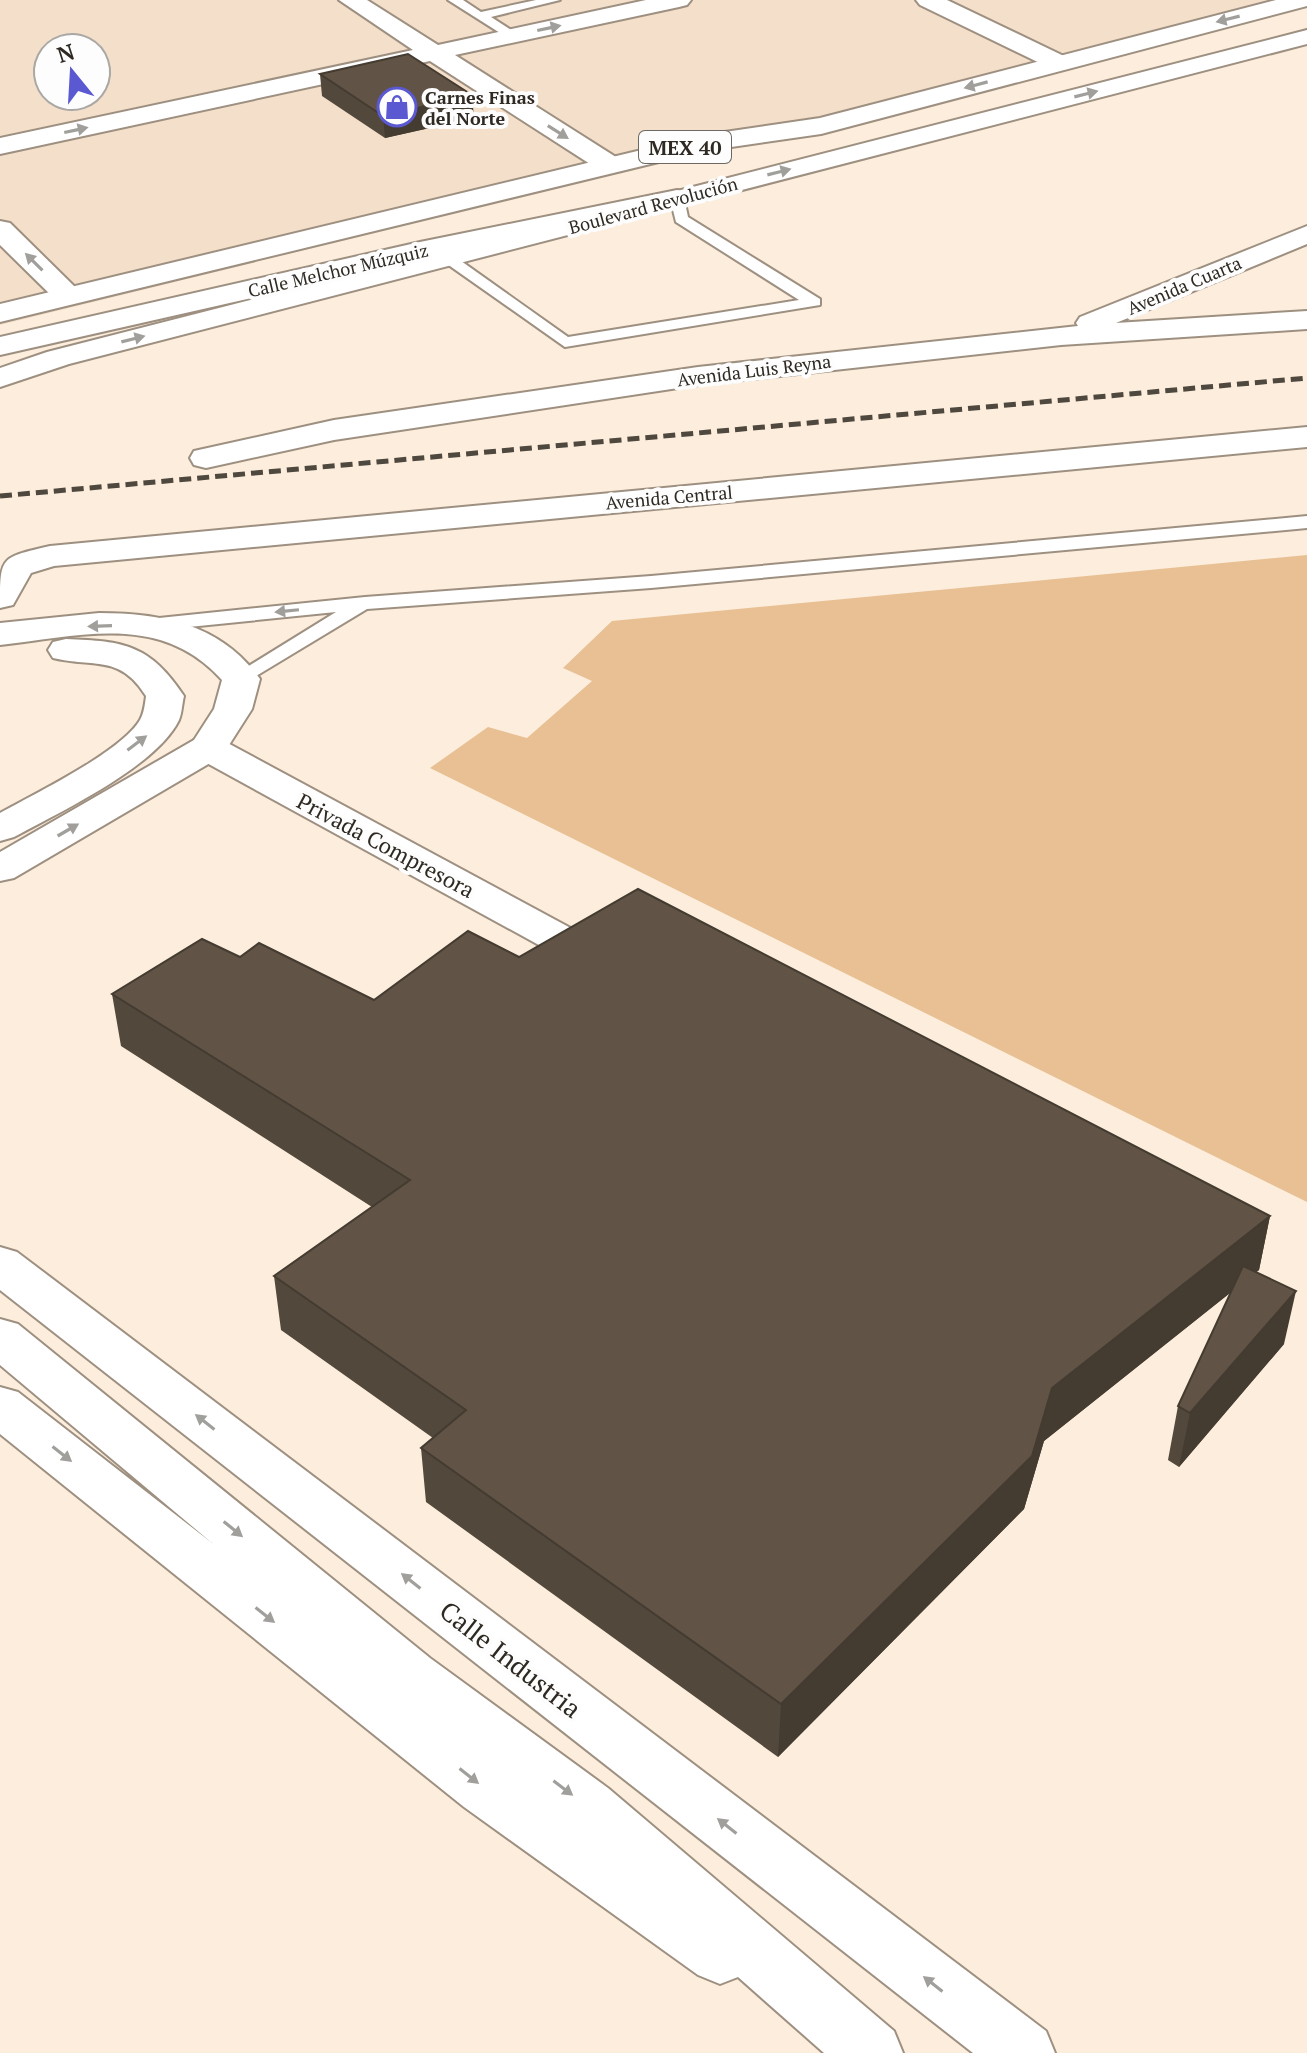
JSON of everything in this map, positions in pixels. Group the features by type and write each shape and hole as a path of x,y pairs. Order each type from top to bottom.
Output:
{"main road":[{"path":"351,0 610,165"},
{"path":"928,0 1059,63"},
{"name":"MEX 40","path":"0,313 704,143 821,126 1303,0"},
{"path":"0,146 663,1"},
{"name":"Boulevard Revolución","path":"0,378 58,358 1307,37"},
{"path":"0,329 821,126"},
{"name":"Calle Melchor Múzquiz","path":"0,346 420,251 677,198"},
{"path":"0,229 67,295"},
{"name":"Avenida Cuarta","path":"1061,336 1307,234"},
{"name":"Avenida Luis Reyna","path":"206,458 334,430 698,376 1061,336 1307,320"},
{"path":"0,368 58,358"},
{"name":"Avenida Central","path":"0,597 18,566 32,559 1307,437"},
{"path":"0,634 96,625 159,624 197,637 226,657 241,679 233,709 208,748 0,869"},
{"path":"0,657 59,649 115,651 141,664 155,677 165,696 160,719 148,735 74,786 0,829"},
{"name":"Privada Compresora","path":"208,748 563,941"},
{"name":"Calle Industria","path":"0,1264 1023,2053"},
{"path":"0,1337 410,1675 587,1806 871,2053"},
{"path":"0,1406 485,1789 859,2053"}],"lane":[{"path":"454,0 511,36"},
{"path":"479,16 554,0"},
{"path":"448,259 565,342 814,302 681,219 677,198"},
{"path":"159,624 365,603 651,582 1307,522"},
{"path":"241,679 365,603"}],"shaded area":[{"path":"0,0 1307,0 1307,3 0,325"},
{"path":"1307,555 1307,1202 430,768 488,727 527,738 592,681 563,668 612,621"}],"building":[{"path":"408,54 472,95 383,116 320,74"},
{"path":"638,889 1270,1216 1052,1388 1032,1456 781,1704 421,1448 466,1410 274,1276 410,1180 112,994 202,939 240,957 259,943 374,1000 468,931 519,957"},
{"path":"1243,1266 1296,1291 1190,1413 1178,1406"}],"railway":[{"path":"0,496 1307,378"}],"place":[{"name":"Carnes Finas del Norte","path":"397,107"}]}
